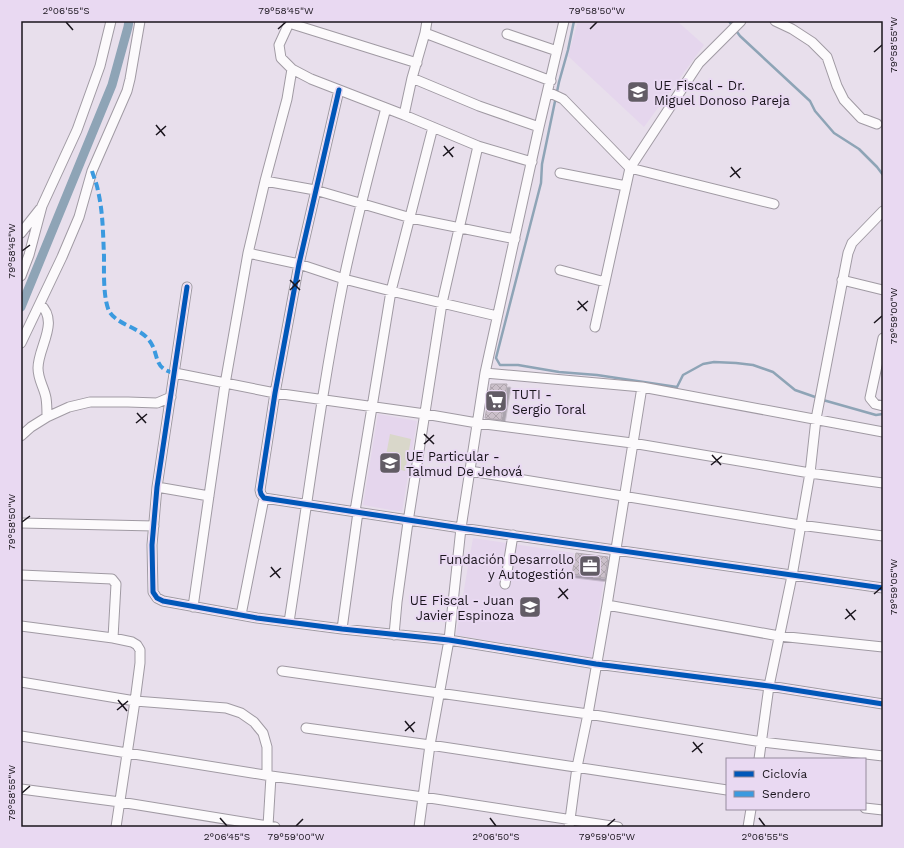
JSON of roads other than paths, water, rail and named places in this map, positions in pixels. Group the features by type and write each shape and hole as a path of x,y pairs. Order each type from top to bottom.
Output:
{"street":[{"path":"21,276 29,255 42,206 77,130 100,66 111,21"},
{"path":"21,343 79,217 92,171 127,90 140,21"},
{"path":"404,115 427,21"},
{"path":"419,827 430,745 449,640 462,528 485,373 564,21"},
{"path":"595,327 630,168 699,63 741,21"},
{"path":"775,21 792,29 812,42 827,57 837,86 844,100 861,118 877,124"},
{"path":"417,63 290,22 279,45 281,58 292,70 311,79 434,127 478,146 532,162"},
{"path":"425,33 550,81"},
{"path":"507,34 557,51"},
{"path":"193,607 225,384 248,253 287,99 292,70"},
{"path":"412,78 479,106 539,127"},
{"path":"240,615 264,498 260,490 275,393 299,264 339,90"},
{"path":"548,92 563,99 630,168 774,204"},
{"path":"289,622 323,400 344,279 361,203 386,108"},
{"path":"342,629 357,511 391,291 434,127"},
{"path":"394,635 408,520 442,303 478,146"},
{"path":"560,173 626,186"},
{"path":"265,181 315,190 411,218 515,239"},
{"path":"21,233 42,206"},
{"path":"759,758 769,686 792,576 810,473 816,419 848,253 852,243 883,211"},
{"path":"248,253 299,264 344,279 391,291 498,316"},
{"path":"560,270 605,282"},
{"path":"842,280 883,290"},
{"path":"187,287 157,487 152,545 153,592 157,598 163,601 240,615 342,629 449,640 596,664 769,686 883,704"},
{"path":"40,304 44,307 49,322 48,333 40,353 38,368 39,379 46,397 48,417"},
{"path":"883,338 881,355 870,398 875,404 883,406"},
{"path":"175,373 275,393 425,414 477,423 632,443 810,473 883,483"},
{"path":"485,373 642,387 883,432"},
{"path":"570,823 577,767 608,605 632,443 642,387"},
{"path":"21,436 31,427 69,407 90,402 157,403 171,397"},
{"path":"470,471 800,525 883,536"},
{"path":"157,487 209,496"},
{"path":"264,498 792,576 883,588"},
{"path":"21,523 154,526"},
{"path":"505,584 513,535"},
{"path":"21,575 112,579 116,584 113,638"},
{"path":"608,605 779,636 883,647"},
{"path":"21,626 113,638 132,642 137,645 140,650 140,663 128,753 116,827"},
{"path":"282,671 588,714 762,742 883,756"},
{"path":"21,682 135,701 226,708 241,713 254,722 263,734 267,747 270,827 120,802 21,789"},
{"path":"306,728 430,745 726,790"},
{"path":"21,736 269,776 423,797 570,823 618,827"},
{"path":"866,808 883,810"},
{"path":"748,827 751,810"}],"waterway":[{"path":"21,307 112,85 129,21"},
{"path":"574,21 559,82 542,164 541,183 496,358 500,365 518,365 559,372 597,375 677,387 683,375 703,364 714,362 736,363 753,365 773,372 795,390 818,398"},
{"path":"729,21 740,36 810,101 815,111 834,133 859,149 883,175"},
{"path":"823,400 876,415 883,414"}],"place":[{"name":"UE Fiscal - Dr. Miguel Donoso Pareja","path":"638,92"},
{"name":"TUTI - Sergio Toral","path":"496,401"},
{"name":"UE Particular - Talmud De Jehová","path":"390,463"},
{"name":"Fundación Desarrollo y Autogestión","path":"590,566"},
{"name":"UE Fiscal - Juan Javier Espinoza","path":"530,607"}]}
